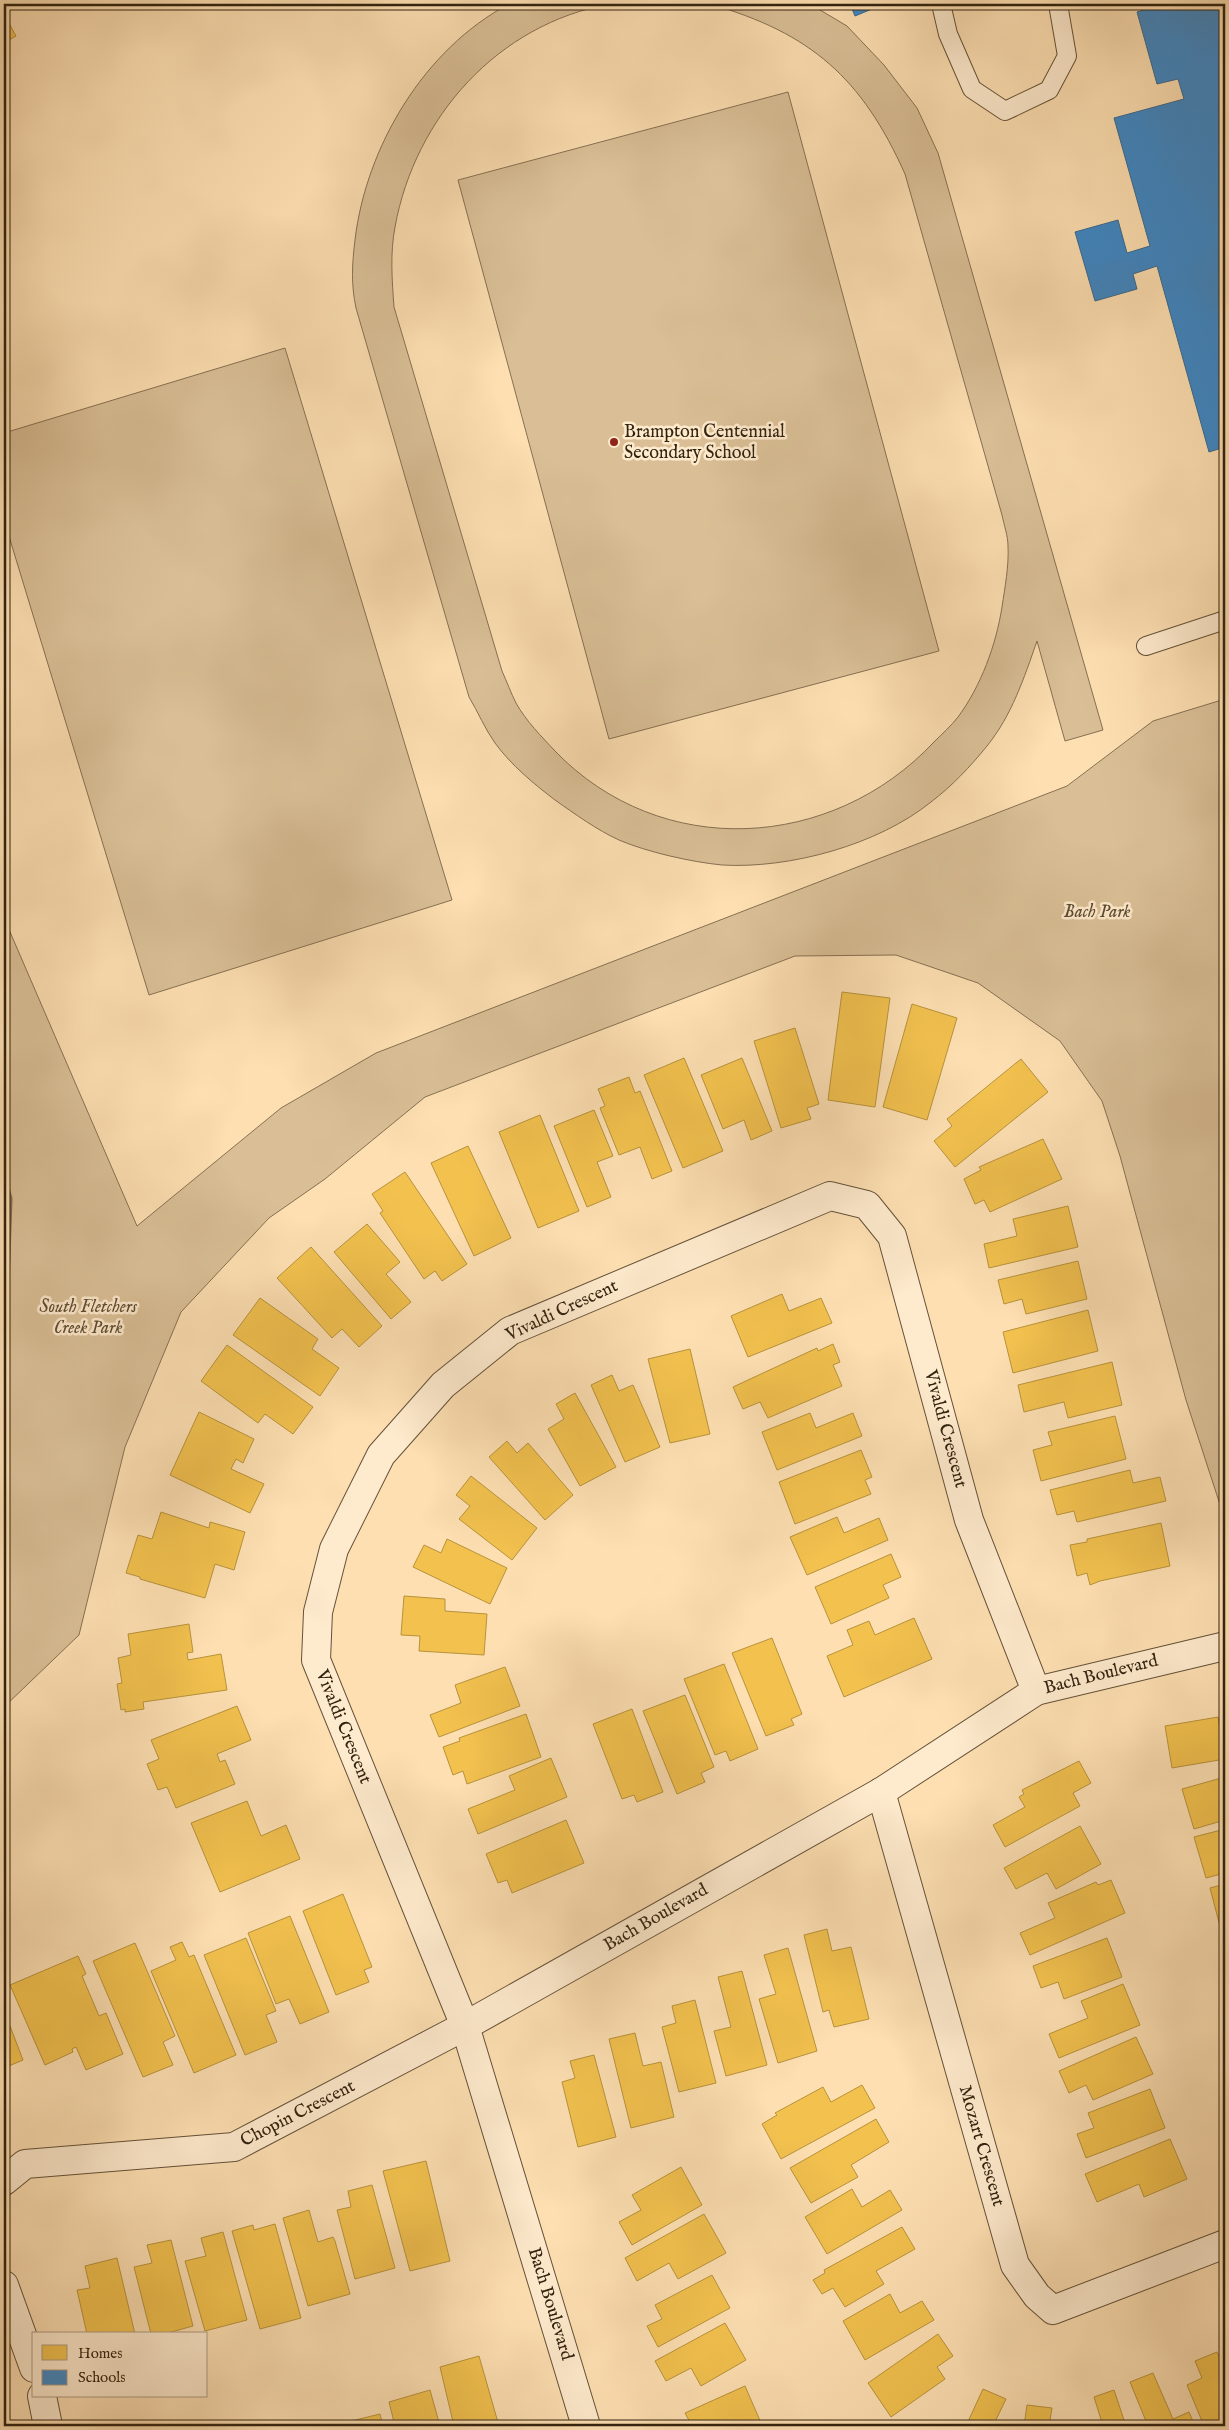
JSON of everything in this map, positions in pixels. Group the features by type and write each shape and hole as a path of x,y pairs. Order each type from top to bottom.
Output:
{"street":[{"name":"Vivaldi Crescent","path":"466,2026 316,1660 318,1612 334,1549 381,1455 443,1385 510,1331 830,1196 867,1205 892,1236 969,1520 1036,1691"},
{"name":"Bach Boulevard","path":"586,2426 466,2026 881,1792 1036,1691 1225,1646"},
{"name":"Mozart Crescent","path":"881,1792 1015,2266 1037,2296 1053,2310 1225,2244"},
{"name":"Chopin Crescent","path":"4,2181 25,2164 234,2147 466,2026"},
{"path":"4,2285 32,2362"},
{"path":"42,2398 48,2426"}],"lane":[{"path":"941,4 948,34 972,89 1005,111 1049,90 1067,56 1058,4"},
{"path":"1146,646 1225,620"}],"green space":[{"path":"509,4 610,4 569,15 532,32 498,54 468,82 442,113 421,149 405,187 393,237 392,277 394,307 502,671 516,703 529,722 555,751 598,787 645,811 695,825 746,829 797,822 847,805 893,778 934,742 966,705 974,692 992,650 1002,607 1007,569 1007,538 905,174 871,111 851,86 829,64 805,45 777,29 710,4 810,4 847,26 884,65 917,108 938,153 1103,730 1065,741 1037,641 1004,722 967,769 931,802 885,831 859,842 804,858 748,865 710,864 683,859 643,849 619,840 594,827 555,800 523,774 501,751 469,697 356,308 352,274 361,205 372,170 386,136 404,104 426,74 451,47 478,23"},
{"path":"788,92 939,651 609,739 458,180"},
{"path":"285,348 452,900 149,995 4,520 4,433"},
{"path":"1225,699 1225,1520 1186,1400 1120,1156 1102,1101 1060,1041 978,983 896,955 795,956 425,1097 325,1179 269,1218 181,1312 125,1447 79,1635 4,1707 4,918 137,1226 281,1108 376,1053 1067,786 1153,721"}],"building: Homes":[{"path":"4,14 16,36 4,43"},
{"path":"842,992 890,998 875,1107 828,1100"},
{"path":"912,1004 957,1018 927,1120 883,1107"},
{"path":"795,1028 819,1104 807,1108 811,1119 781,1128 754,1041"},
{"path":"684,1058 723,1151 683,1168 644,1075"},
{"path":"742,1058 772,1131 751,1140 744,1120 723,1129 701,1075"},
{"path":"1021,1059 1048,1092 955,1167 934,1141 952,1126 947,1119"},
{"path":"629,1077 635,1093 640,1091 672,1171 652,1179 640,1147 619,1155 600,1108 605,1106 598,1089"},
{"path":"594,1110 613,1156 597,1162 611,1197 587,1207 554,1126"},
{"path":"540,1115 579,1211 538,1228 499,1132"},
{"path":"1043,1139 1062,1179 990,1212 984,1200 975,1204 964,1179 981,1170 979,1167"},
{"path":"468,1146 511,1238 474,1256 431,1163"},
{"path":"405,1172 467,1264 442,1281 435,1271 424,1279 380,1213 383,1211 372,1194"},
{"path":"1068,1206 1078,1247 989,1268 984,1244 1017,1236 1013,1219"},
{"path":"367,1224 400,1262 386,1274 411,1302 391,1319 334,1252"},
{"path":"311,1247 382,1326 359,1347 342,1329 332,1338 277,1278"},
{"path":"1078,1261 1087,1299 1026,1314 1022,1299 1004,1304 998,1280"},
{"path":"782,1294 789,1311 821,1298 832,1323 748,1357 731,1316"},
{"path":"260,1298 318,1339 312,1349 339,1368 320,1396 233,1335"},
{"path":"1088,1310 1098,1351 1013,1373 1003,1332"},
{"path":"833,1344 840,1362 833,1365 842,1386 768,1418 760,1402 743,1409 733,1387 817,1348 818,1351"},
{"path":"227,1345 313,1407 293,1434 265,1414 258,1423 201,1381"},
{"path":"690,1349 710,1434 670,1443 648,1359"},
{"path":"1112,1362 1122,1405 1068,1418 1064,1402 1024,1412 1018,1385"},
{"path":"612,1375 619,1391 633,1385 660,1447 625,1462 591,1385"},
{"path":"575,1393 616,1467 580,1486 548,1429 564,1419 556,1404"},
{"path":"199,1412 254,1439 243,1463 236,1459 231,1469 264,1484 250,1513 170,1475"},
{"path":"810,1413 816,1428 853,1413 862,1436 777,1470 762,1432"},
{"path":"1115,1416 1126,1459 1041,1481 1033,1450 1052,1445 1048,1432"},
{"path":"507,1441 517,1453 528,1443 573,1495 545,1520 489,1457"},
{"path":"861,1450 872,1477 865,1480 871,1494 795,1524 779,1482"},
{"path":"1130,1470 1133,1483 1160,1477 1166,1501 1077,1522 1074,1511 1057,1515 1050,1490"},
{"path":"471,1476 537,1528 512,1560 459,1519 470,1506 456,1495"},
{"path":"161,1512 209,1528 210,1522 245,1532 234,1570 215,1564 205,1598 126,1573 138,1535 152,1539"},
{"path":"837,1517 844,1533 879,1518 888,1540 807,1575 790,1537"},
{"path":"1161,1523 1170,1566 1100,1581 1090,1585 1087,1573 1077,1576 1070,1545 1087,1542 1087,1539"},
{"path":"447,1539 507,1568 490,1604 413,1567 424,1545 441,1553"},
{"path":"891,1554 901,1577 883,1585 889,1598 831,1624 815,1587"},
{"path":"404,1596 445,1599 445,1611 487,1614 484,1655 419,1651 420,1636 401,1635"},
{"path":"914,1618 932,1659 844,1697 827,1656 853,1645 847,1630 869,1621 875,1635"},
{"path":"189,1624 193,1652 187,1653 188,1660 221,1654 227,1690 143,1702 144,1709 125,1712 125,1709 121,1710 117,1684 122,1683 118,1658 131,1655 128,1634"},
{"path":"772,1638 802,1714 791,1719 794,1725 766,1736 732,1653"},
{"path":"724,1664 758,1749 730,1761 726,1751 715,1755 684,1679"},
{"path":"505,1667 520,1706 439,1737 430,1715 461,1703 455,1685"},
{"path":"685,1695 714,1767 701,1773 705,1782 677,1794 643,1711"},
{"path":"237,1706 251,1740 217,1754 220,1762 225,1760 235,1784 176,1808 167,1787 158,1790 147,1764 159,1759 151,1740"},
{"path":"632,1709 663,1792 637,1802 634,1795 622,1799 593,1724"},
{"path":"526,1714 541,1757 467,1784 463,1771 453,1775 443,1747 460,1741 459,1738"},
{"path":"1218,1717 1221,1734 1225,1733 1225,1759 1172,1768 1165,1726"},
{"path":"551,1758 567,1797 478,1834 468,1809 515,1790 509,1776"},
{"path":"1079,1761 1091,1783 1073,1793 1080,1806 1005,1847 993,1825 1025,1807 1019,1797 1024,1794 1022,1790"},
{"path":"1225,1777 1225,1820 1194,1829 1182,1789"},
{"path":"247,1801 261,1836 286,1825 300,1859 220,1892 191,1823"},
{"path":"566,1820 584,1863 512,1893 507,1880 498,1883 486,1854"},
{"path":"1080,1826 1101,1864 1056,1889 1047,1873 1016,1889 1004,1868"},
{"path":"1225,1829 1225,1873 1206,1878 1194,1837"},
{"path":"1111,1880 1125,1913 1030,1955 1020,1933 1055,1918 1048,1903 1096,1882 1098,1885"},
{"path":"1225,1884 1225,1929 1221,1930 1210,1888"},
{"path":"343,1894 372,1967 364,1970 369,1982 336,1995 303,1911"},
{"path":"290,1916 329,2012 300,2024 289,1999 276,2004 248,1933"},
{"path":"827,1929 832,1951 851,1947 869,2019 834,2027 829,2010 823,2012 804,1935"},
{"path":"246,1938 276,2011 266,2015 277,2042 245,2055 204,1955"},
{"path":"1107,1938 1122,1977 1064,1999 1058,1982 1041,1988 1033,1966"},
{"path":"182,1942 189,1957 194,1955 236,2055 194,2073 151,1971 176,1960 170,1947"},
{"path":"135,1943 175,2036 163,2042 173,2065 143,2077 93,1961"},
{"path":"788,1948 817,2051 778,2063 759,1999 776,1994 764,1955"},
{"path":"78,1956 86,1974 82,1976 99,2016 106,2013 123,2054 86,2070 76,2047 72,2049 73,2052 45,2065 10,1985"},
{"path":"742,1971 767,2065 726,2076 714,2031 731,2027 718,1977"},
{"path":"1123,1984 1140,2025 1059,2058 1049,2034 1088,2018 1081,2001"},
{"path":"695,2000 716,2083 679,2092 662,2027 676,2023 672,2006"},
{"path":"4,2018 7,2027 10,2026 23,2060 4,2068"},
{"path":"635,2033 643,2066 661,2062 674,2117 631,2128 609,2039"},
{"path":"1136,2037 1153,2074 1093,2100 1086,2085 1069,2093 1059,2071"},
{"path":"594,2055 616,2137 578,2147 562,2082 575,2078 570,2061"},
{"path":"862,2085 875,2108 781,2159 762,2124 777,2115 775,2113 823,2087 831,2102"},
{"path":"1150,2089 1165,2128 1086,2158 1077,2134 1094,2128 1088,2113"},
{"path":"876,2119 889,2142 851,2165 858,2177 811,2203 790,2168"},
{"path":"1170,2139 1187,2179 1144,2197 1139,2184 1097,2202 1085,2174"},
{"path":"426,2161 450,2261 410,2271 383,2171"},
{"path":"681,2167 702,2205 632,2245 619,2222 641,2210 632,2195"},
{"path":"372,2185 395,2268 355,2279 337,2210 351,2207 348,2191"},
{"path":"852,2189 862,2207 890,2190 902,2210 827,2254 805,2217"},
{"path":"309,2210 318,2242 333,2237 335,2241 350,2294 308,2306 283,2218"},
{"path":"704,2214 726,2253 678,2279 669,2263 637,2281 625,2258"},
{"path":"275,2224 301,2318 260,2329 232,2231 253,2225 254,2230"},
{"path":"902,2227 915,2249 876,2271 884,2284 845,2307 833,2288 822,2294 813,2280 825,2273 824,2270"},
{"path":"223,2232 247,2320 205,2331 185,2261 206,2256 201,2238"},
{"path":"171,2240 193,2326 171,2332 150,2332 134,2267 152,2263 147,2245"},
{"path":"117,2258 135,2332 87,2332 77,2290 90,2288 85,2266"},
{"path":"712,2275 730,2308 658,2347 647,2326 662,2319 655,2305"},
{"path":"890,2294 900,2313 922,2301 934,2320 865,2360 843,2321"},
{"path":"725,2323 746,2360 701,2386 691,2368 666,2381 655,2361"},
{"path":"938,2334 953,2356 937,2367 945,2379 891,2417 868,2383"},
{"path":"1217,2352 1225,2372 1225,2426 1204,2426 1187,2385 1202,2378 1195,2361"},
{"path":"479,2356 499,2426 454,2426 440,2367"},
{"path":"1153,2373 1173,2419 1189,2412 1195,2426 1148,2426 1130,2382"},
{"path":"745,2386 761,2423 753,2426 692,2426 685,2413"},
{"path":"983,2389 1006,2399 993,2426 966,2426"},
{"path":"430,2390 440,2426 395,2426 389,2402"},
{"path":"1114,2390 1126,2426 1103,2426 1094,2397"},
{"path":"1027,2405 1052,2408 1049,2426 1024,2426"},
{"path":"380,2414 383,2426 343,2426 343,2423"}],"building: Schools":[{"path":"850,4 884,4 855,16"},
{"path":"1164,4 1225,4 1225,447 1209,452 1157,266 1133,274 1137,289 1095,301 1075,232 1118,220 1127,253 1150,246 1114,118 1184,99 1178,79 1157,84 1137,12"}],"waterway":[{"path":"4,1188 7,1199 4,1284"}],"place":[{"name":"Brampton Centennial Secondary School","path":"614,442"}],"park label":[{"name":"Bach Park","path":"1097,912"},
{"name":"South Fletchers Creek Park","path":"88,1317"}]}
